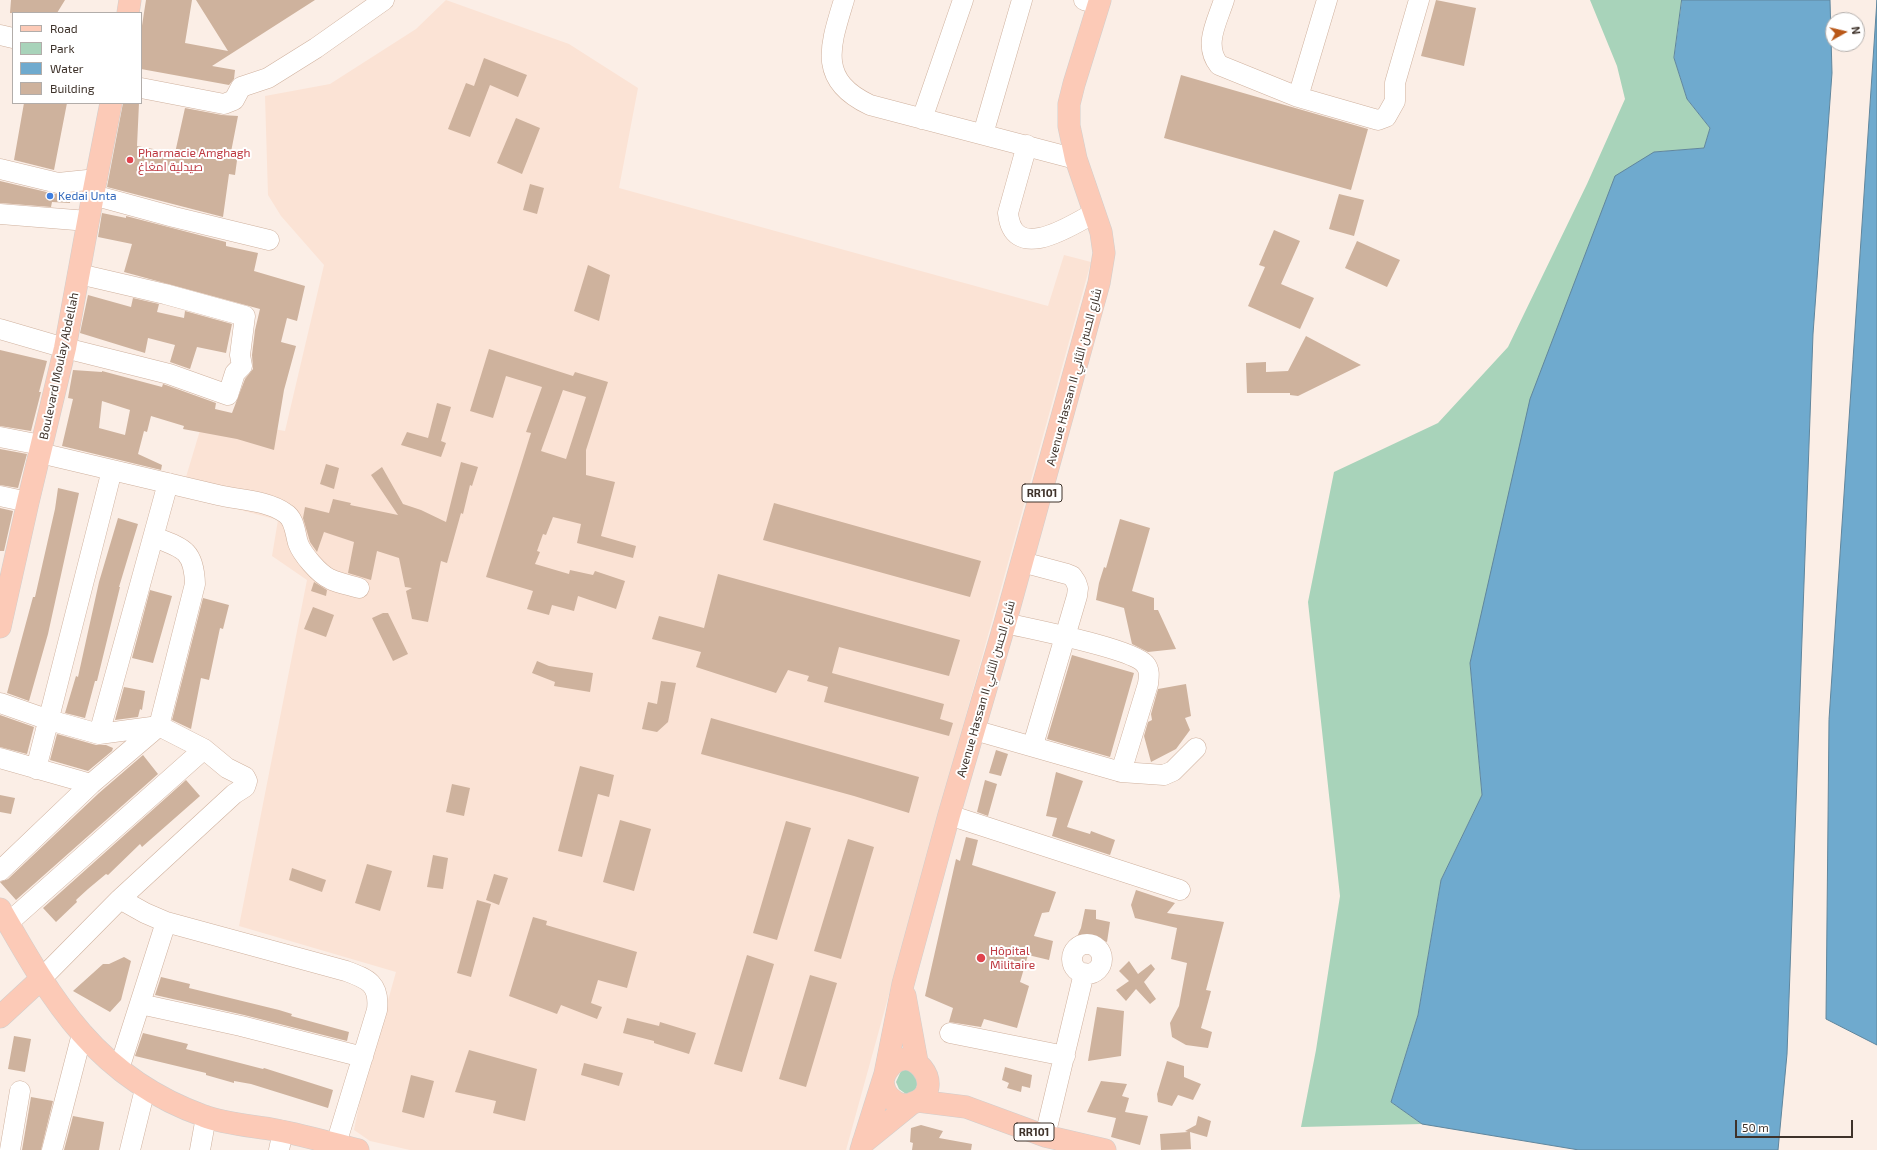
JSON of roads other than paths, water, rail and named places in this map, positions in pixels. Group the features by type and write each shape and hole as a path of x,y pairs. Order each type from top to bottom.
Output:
{"main road":[{"path":"128,12 130,0"},
{"name":"Avenue Hassan II شارع الحسن الثاني","path":"862,1147 884,1078 903,984 949,814 1005,623 1102,269 1104,253 1103,242 1076,159 1069,126 1070,104 1074,84 1095,1"},
{"name":"Boulevard Moulay Abdellah","path":"0,627 65,348 88,221 112,104"},
{"path":"4,916 41,979 57,1003 82,1034 119,1069 145,1089 171,1103 206,1117 281,1141 336,1144 358,1150"},
{"path":"0,1017 41,979"},
{"name":"Avenue Hassan II شارع الحسن الثاني","path":"903,984 920,1065"},
{"path":"884,1078 892,1064 898,1061 904,1059 920,1065"},
{"name":"RR101","path":"914,1103 923,1097 928,1086 928,1079 920,1065"},
{"name":"RR101","path":"920,1065 966,1107"},
{"name":"RR101","path":"884,1078 884,1090 888,1097 895,1102 902,1104 914,1103 966,1107 1045,1136 1105,1150"},
{"path":"862,1147 914,1103"}],"street":[{"path":"142,88 224,104 234,100 241,87 268,78 316,48 384,0"},
{"path":"844,0 833,36 832,63 836,77 846,90 856,98 870,105 1076,159"},
{"path":"922,119 963,0"},
{"path":"983,134 1022,0"},
{"path":"1224,0 1210,46 1213,57 1219,65 1298,97 1378,120 1386,117 1395,100 1395,83 1420,0"},
{"path":"1298,97 1327,0"},
{"path":"0,35 12,38"},
{"path":"1027,146 1008,213 1009,222 1016,234 1031,239 1044,238 1057,234 1094,213"},
{"path":"0,169 58,183 95,187 174,217 269,240"},
{"path":"0,214 88,221"},
{"path":"0,329 65,348 169,374 228,395 234,373 242,366 240,355 245,316 165,294 79,274"},
{"path":"0,437 112,470 266,504 286,513 292,522 304,554 329,579 359,588"},
{"path":"36,769 112,470"},
{"path":"99,734 168,483"},
{"path":"0,496 28,502"},
{"path":"0,871 91,784 159,726 195,584 192,561 183,550 154,537"},
{"path":"1022,562 1072,576 1078,588 1066,637 1033,745"},
{"path":"1005,623 1066,637 1136,656 1146,665 1149,671 1148,684 1121,772"},
{"path":"0,703 49,720 99,734 159,726 204,748 232,772 245,777 247,781 245,787 234,794 120,899 41,979"},
{"path":"974,730 1033,745 1121,772 1164,775 1173,771 1196,748"},
{"path":"4,916 204,748"},
{"path":"0,758 91,784"},
{"path":"949,814 1180,890"},
{"path":"120,899 136,909 166,922 346,971 365,979 376,990 378,1003 336,1144"},
{"path":"119,1069 166,922"},
{"path":"1045,1136 1084,973"},
{"path":"140,1004 241,1026 363,1057"},
{"path":"950,1033 1065,1056"},
{"path":"52,1150 82,1034"},
{"path":"130,1150 145,1089"},
{"path":"10,1150 20,1091"},
{"path":"200,1150 206,1117"}],"water":[{"path":"1682,0 1830,0 1830,12 1825,12 1825,52 1831,52 1832,73 1813,334 1787,1054 1778,1150 1579,1150 1422,1124 1391,1102 1418,1015 1441,880 1482,795 1470,663 1530,399 1615,176 1654,152 1704,148 1710,128 1687,99 1674,58"},
{"path":"1877,0 1877,1045 1826,1019 1829,720"}],"place":[{"name":"Pharmacie Amghagh صيدلية امغاغ","path":"130,160"},
{"name":"Kedai Unta","path":"50,196"},
{"name":"Hôpital Militaire","path":"981,958"}]}
